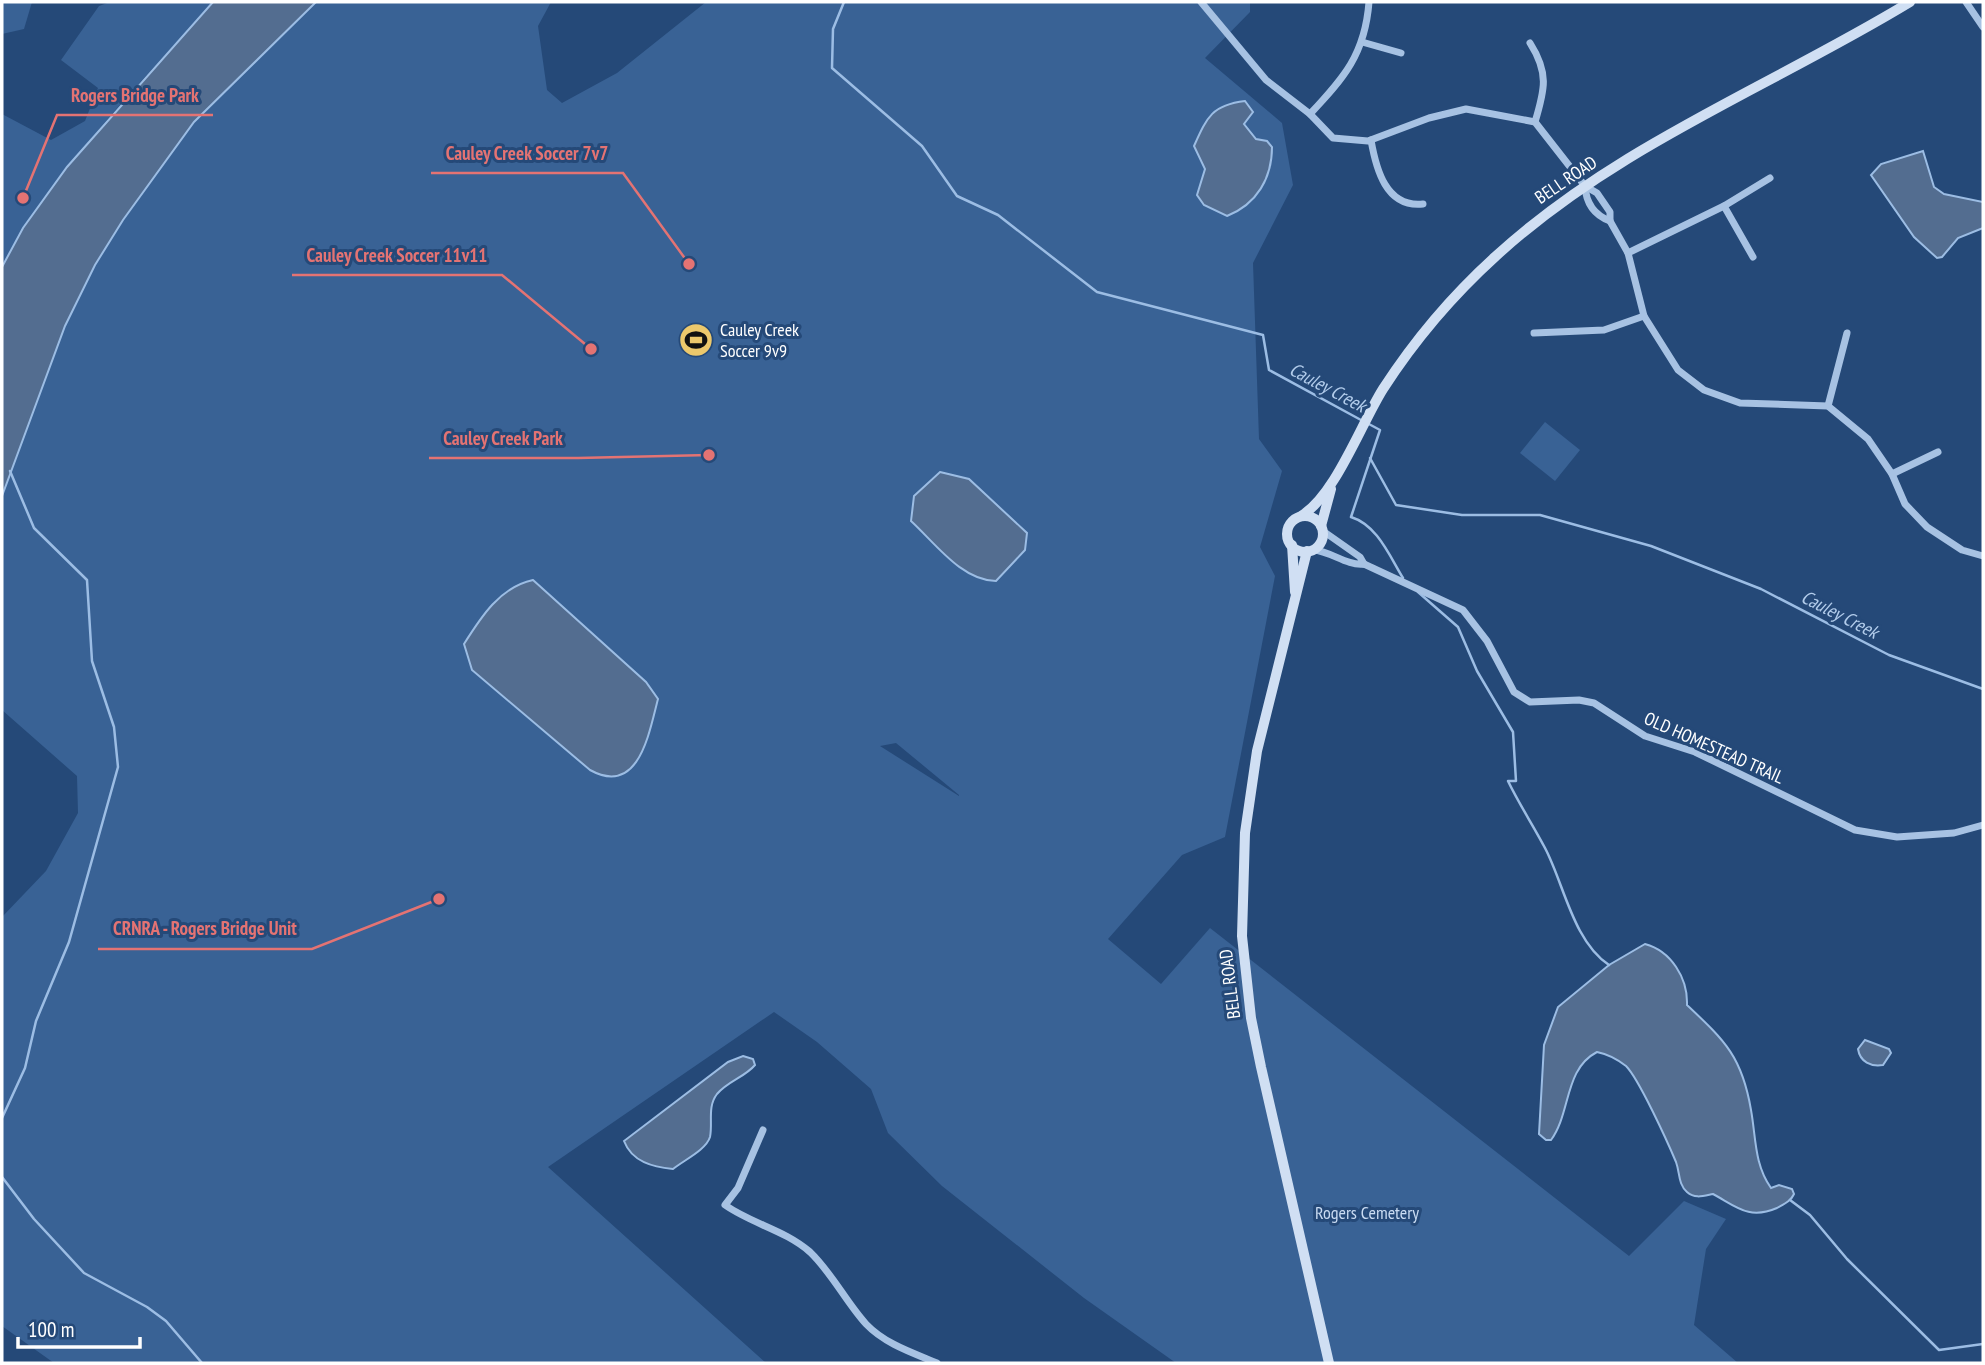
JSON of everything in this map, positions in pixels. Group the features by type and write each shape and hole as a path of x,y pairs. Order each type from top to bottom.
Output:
{"street":[{"path":"1200,2 1266,80 1310,114 1333,138 1371,140 1429,118 1466,109 1535,122 1585,186 1597,193 1610,212 1610,221 1628,253 1644,316 1678,370 1704,390 1740,403 1828,405 1868,439 1892,474 1905,504 1927,527 1962,550 1983,556"},
{"path":"1310,114 1345,78 1362,42 1369,2"},
{"name":"BELL ROAD","path":"1296,598 1289,528 1312,510 1331,486 1384,388 1453,300 1494,257 1534,223 1585,186 1653,142 1910,2"},
{"path":"1966,2 1983,27"},
{"path":"1362,42 1401,53"},
{"path":"1530,43 1543,64 1544,92 1535,122"},
{"path":"1371,140 1377,168 1388,190 1401,201 1411,205 1423,204"},
{"path":"1628,253 1724,206 1770,178"},
{"path":"1585,186 1586,199 1598,216 1610,221"},
{"path":"1724,206 1753,257"},
{"path":"1534,333 1604,330 1644,316"},
{"path":"1828,405 1847,333"},
{"path":"1892,474 1938,452"},
{"name":"BELL ROAD","path":"1329,1363 1251,1018 1242,936 1242,866 1248,802 1257,751 1310,550 1321,542 1331,486"},
{"path":"1292,545 1325,551 1355,565 1364,564 1360,556 1322,528 1313,517 1301,516"},
{"name":"OLD HOMESTEAD TRAIL","path":"1364,564 1463,610 1487,641 1514,692 1530,702 1579,700 1594,703 1645,736 1695,752 1855,830 1898,837 1954,833 1983,825"},
{"path":"763,1130 738,1188 725,1205 749,1221 795,1240 827,1272 867,1326 901,1348 937,1363"}],"green space":[{"path":"2,2 32,2 24,29 2,34"},
{"path":"110,2 213,2 73,161 23,230 2,267 2,114 51,140 85,121 98,88 61,60 99,6"},
{"name":"Rogers Cemetery","path":"306,2 551,2 538,26 547,90 562,103 617,73 706,2 1250,2 1250,12 1205,58 1282,123 1293,185 1253,263 1259,439 1282,471 1260,547 1275,576 1225,837 1182,855 1108,939 1161,984 1210,928 1629,1256 1684,1201 1726,1219 1706,1249 1694,1325 1738,1363 1176,1363 1084,1298 942,1186 888,1133 871,1089 817,1042 774,1012 548,1167 766,1363 54,1363 2,1326 2,917 46,871 78,813 77,776 2,710 2,495 106,209","holes":["896,743 959,796 880,746"]},
{"path":"1545,422 1580,450 1555,481 1520,453"}],"shaded area":[{"path":"213,2 316,2 194,122 123,220 95,265 65,326 2,496 2,267 23,228 67,167"},
{"path":"1245,101 1253,112 1244,124 1256,139 1267,141 1272,147 1271,158 1261,189 1247,205 1227,216 1204,205 1197,195 1205,169 1194,146 1212,114 1225,106"},
{"path":"1923,151 1934,187 1944,194 1983,202 1983,228 1958,238 1942,257 1937,258 1914,237 1871,175 1881,164"},
{"path":"940,472 969,479 1027,533 1025,550 996,581 972,575 960,568 911,521 914,496"},
{"path":"533,580 646,682 658,699 639,757 631,768 620,775 607,776 590,770 472,670 464,644 477,624 501,596"},
{"path":"1645,944 1670,959 1685,985 1687,1005 1721,1039 1737,1062 1747,1091 1756,1150 1765,1179 1771,1188 1779,1185 1792,1189 1794,1194 1777,1208 1759,1213 1751,1212 1713,1194 1696,1196 1687,1192 1667,1141 1632,1073 1616,1059 1604,1054 1597,1052 1579,1069 1551,1140 1546,1140 1539,1134 1544,1045 1558,1007 1609,965"},
{"path":"1865,1040 1889,1049 1891,1053 1883,1065 1870,1064 1861,1057 1858,1049"},
{"path":"743,1056 753,1059 755,1065 717,1094 711,1110 710,1137 699,1150 673,1169 651,1165 632,1154 624,1141 728,1062"}],"waterway":[{"name":"Cauley Creek","path":"844,2 833,29 832,68 922,146 957,196 998,215 1097,292 1263,335 1269,370 1361,420"},
{"path":"1367,423 1380,430 1351,517 1375,534 1403,578"},
{"name":"Cauley Creek","path":"1370,458 1396,505 1462,515 1540,515 1651,546 1761,589 1889,655 1983,689"},
{"path":"2,1118 25,1068 36,1021 69,942 118,767 114,727 92,661 87,580 34,528 10,471"},
{"path":"1418,592 1458,627 1477,671 1513,732 1516,781 1508,781 1552,862 1586,942 1609,965"},
{"path":"2,1177 34,1219 84,1273 147,1307 166,1321 202,1363"},
{"path":"1790,1200 1810,1215 1847,1259 1939,1350 1983,1344"}],"place":[{"name":"Rogers Bridge Park","path":"23,198"},
{"name":"Cauley Creek Soccer 7v7","path":"689,264"},
{"name":"Cauley Creek Soccer 9v9","path":"696,340"},
{"name":"Cauley Creek Soccer 11v11","path":"591,349"},
{"name":"Cauley Creek Park","path":"709,455"},
{"name":"CRNRA - Rogers Bridge Unit","path":"439,899"}]}
